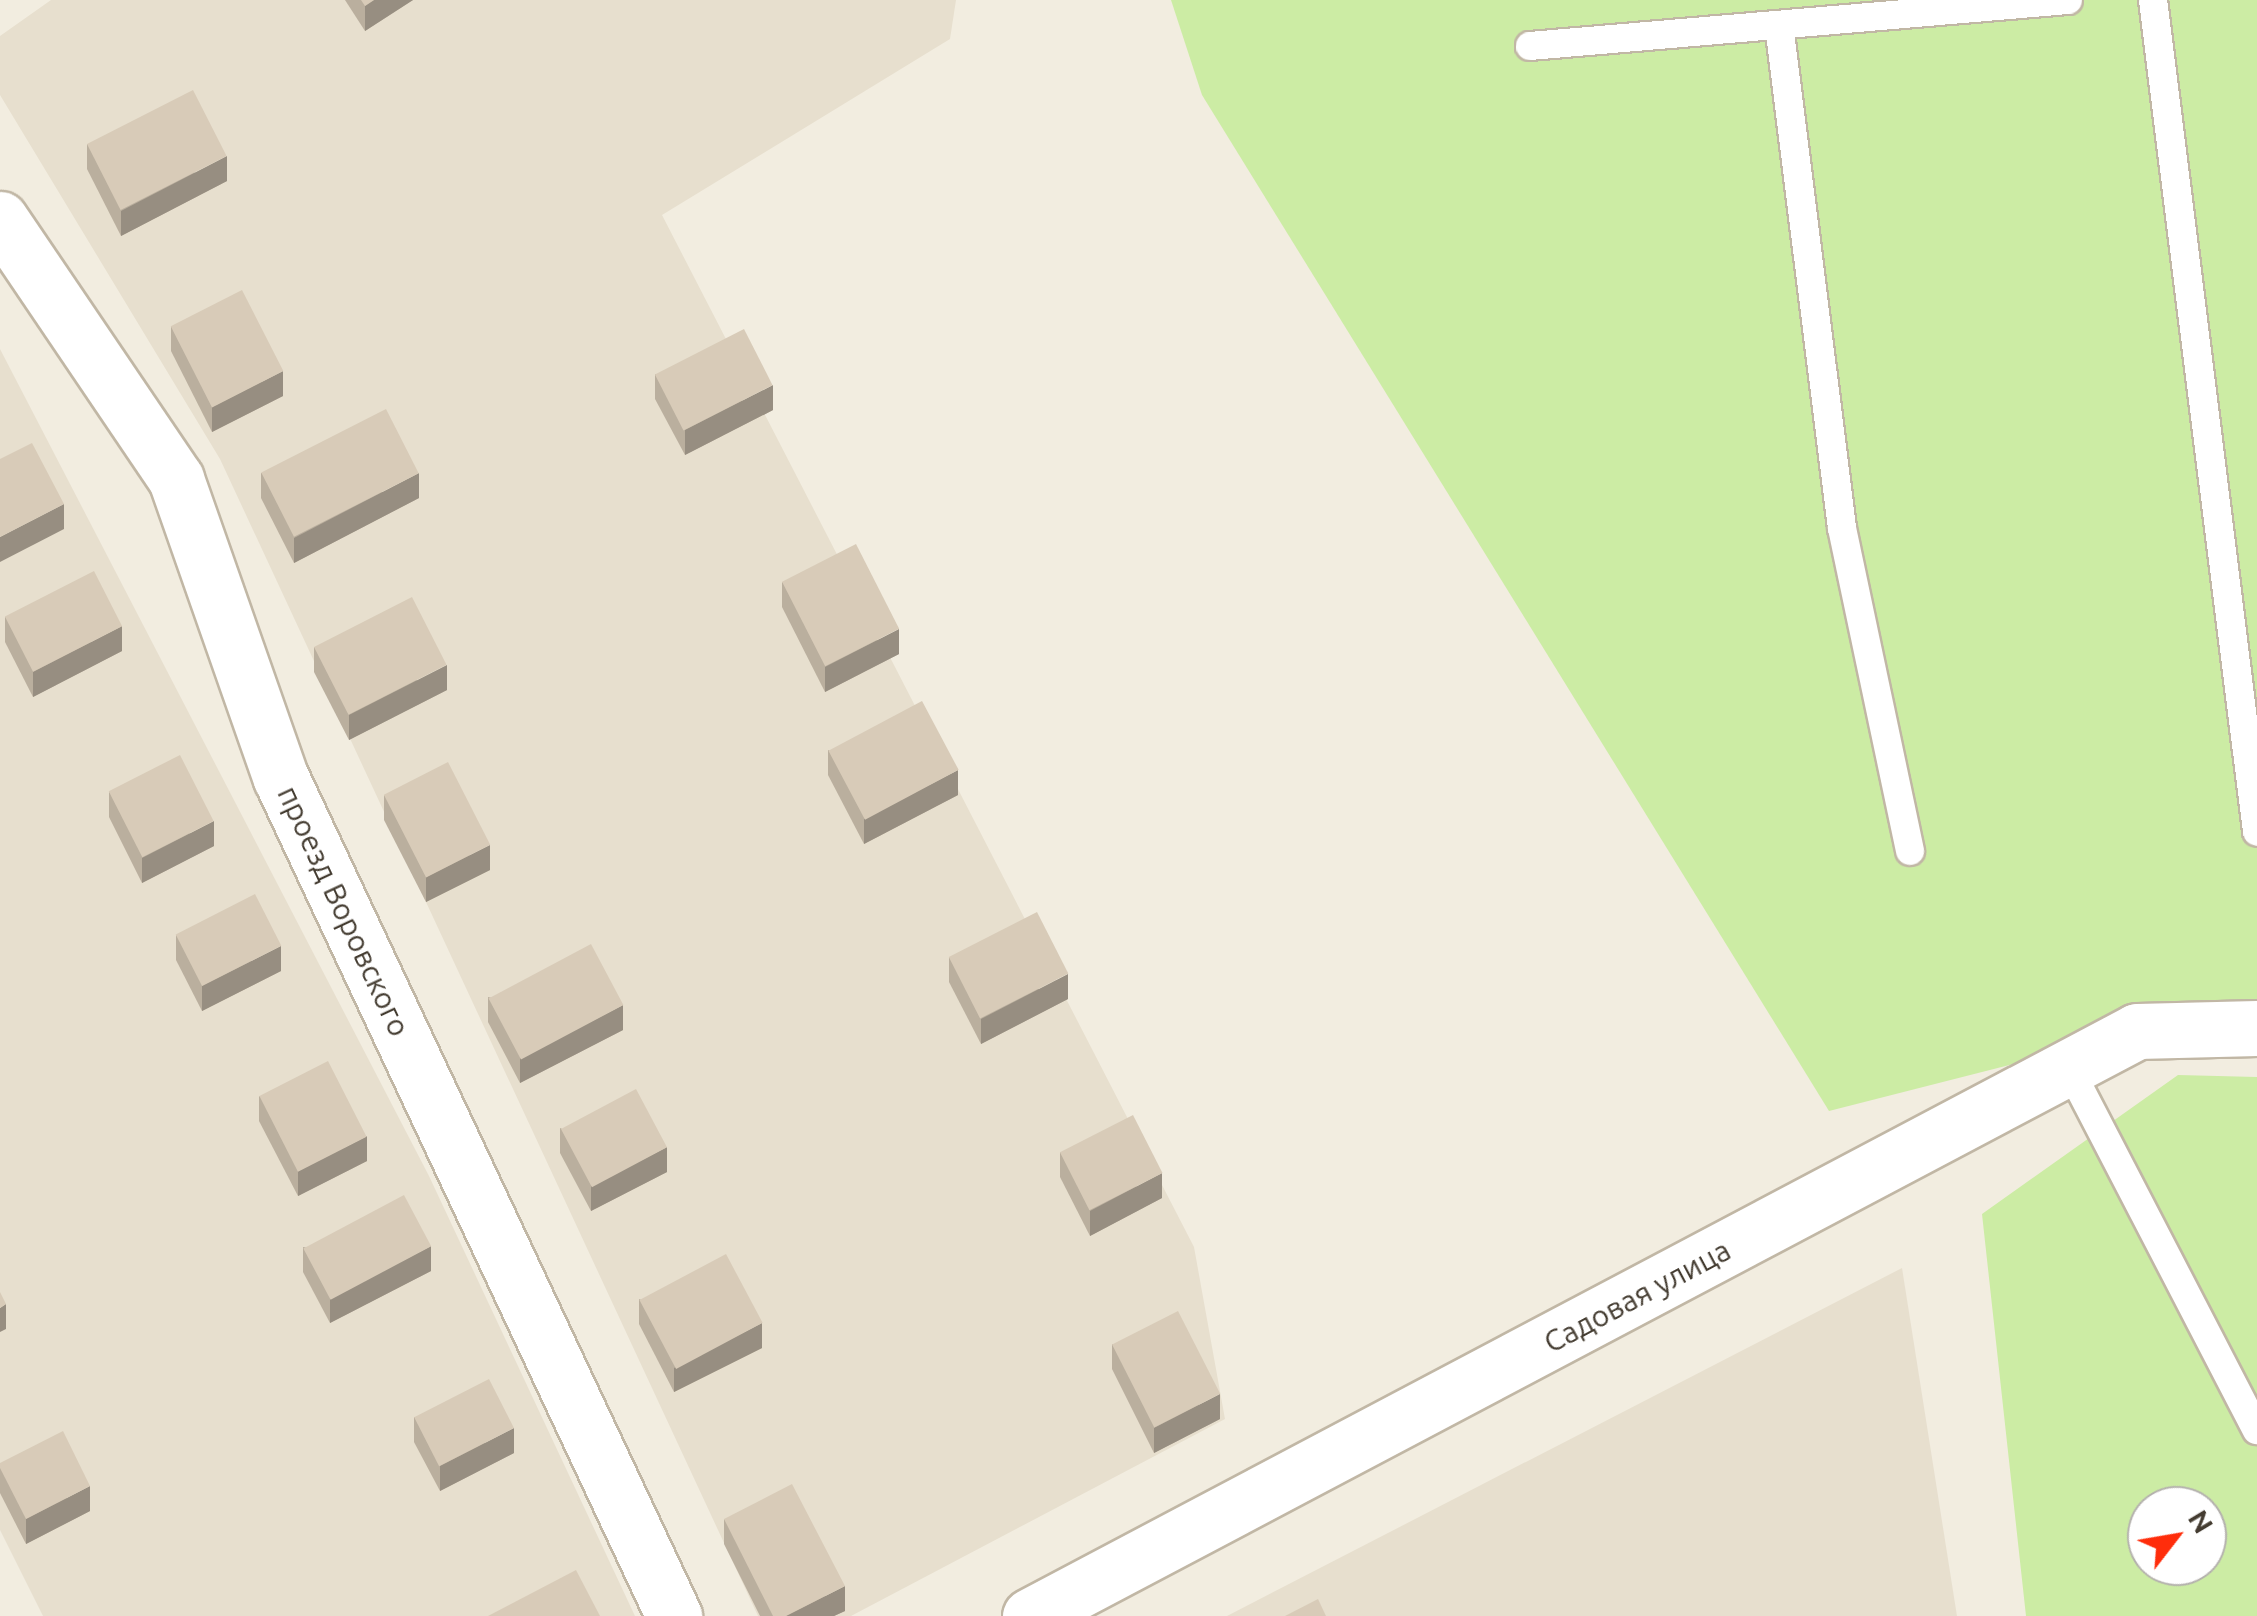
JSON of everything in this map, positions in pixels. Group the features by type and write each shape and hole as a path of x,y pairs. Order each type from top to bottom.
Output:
{"street":[{"name":"проезд Воровского","path":"0,219 176,479 281,778 674,1616"},
{"name":"Садовая улица","path":"1030,1616 2137,1031 2257,1028"}],"lane":[{"path":"1530,46 2068,0"},
{"path":"2154,0 2257,832"},
{"path":"1779,25 1842,528 1910,851"},
{"path":"2069,1068 2257,1430"}],"shaded area":[{"path":"51,0 956,0 950,39 662,215 1194,1247 1225,1419 851,1616 758,1616 220,459 0,95 0,36"},
{"path":"0,349 429,1176 635,1616 43,1616 0,1530"},
{"path":"1902,1268 1957,1616 1227,1616"}],"green space":[{"path":"1171,0 2257,0 2257,1002 1829,1111 1202,95"},
{"path":"2178,1075 2257,1077 2257,1616 2026,1616 1982,1214"}],"building":[{"path":"193,90 227,156 121,210 87,144"},
{"path":"242,290 283,371 212,407 171,326"},
{"path":"744,329 773,385 684,431 655,374"},
{"path":"386,409 419,473 294,537 261,473"},
{"path":"32,443 64,504 0,537 0,459"},
{"path":"856,544 899,629 825,666 782,582"},
{"path":"94,571 122,626 33,672 5,616"},
{"path":"412,597 447,665 348,715 314,647"},
{"path":"922,701 959,770 865,820 828,751"},
{"path":"180,755 214,821 142,857 109,791"},
{"path":"448,762 490,845 426,878 384,795"},
{"path":"255,894 281,946 202,986 176,934"},
{"path":"1037,912 1068,973 980,1018 949,957"},
{"path":"591,944 623,1005 521,1059 489,998"},
{"path":"328,1061 367,1137 298,1172 259,1096"},
{"path":"636,1089 667,1147 592,1187 561,1129"},
{"path":"1133,1115 1163,1173 1089,1210 1060,1152"},
{"path":"404,1195 431,1246 331,1300 303,1249"},
{"path":"726,1254 763,1323 676,1369 639,1300"},
{"path":"1178,1311 1220,1394 1154,1427 1112,1345"},
{"path":"489,1379 514,1428 439,1466 414,1417"},
{"path":"63,1431 90,1486 26,1519 0,1463"},
{"path":"792,1484 845,1586 786,1616 773,1616 724,1519"},
{"path":"576,1570 600,1616 488,1616"},
{"path":"1318,1599 1326,1616 1285,1616"}]}
